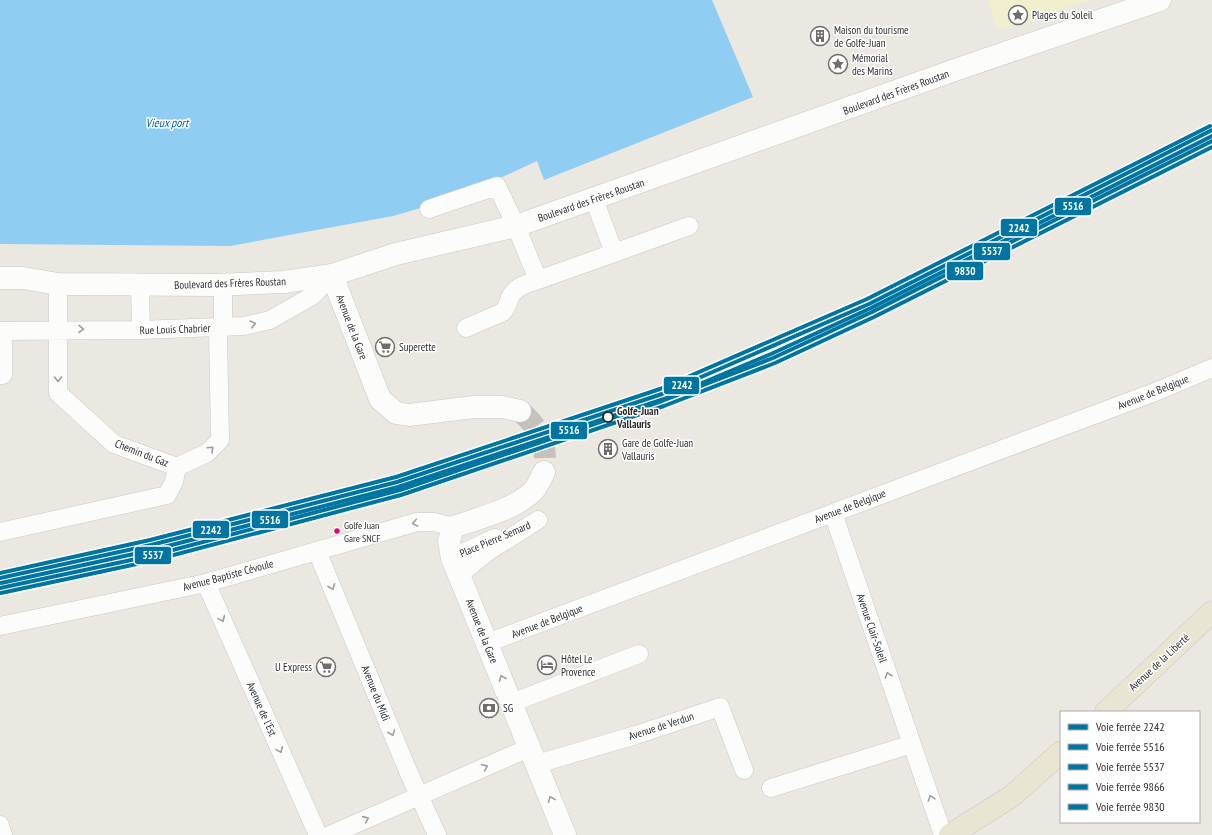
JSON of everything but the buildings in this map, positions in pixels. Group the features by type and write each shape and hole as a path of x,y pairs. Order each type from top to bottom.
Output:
{"main road":[{"name":"Boulevard des Frères Roustan","path":"0,278 23,278 58,284 223,285 284,282 332,275 396,254 516,226 970,65 1160,0"},
{"name":"Avenue de la Gare","path":"332,275 380,399 396,413 417,415 474,407 502,407 520,411"},
{"path":"453,527 483,517 522,500 534,490 544,472"},
{"name":"Avenue de la Gare","path":"453,527 449,541 455,566 534,756 565,835"},
{"name":"Avenue de la Liberté","path":"1107,711 1212,612"},
{"path":"950,835 1012,796 1060,753"}],"street":[{"path":"429,209 497,186 516,226 538,280"},
{"path":"594,199 614,253"},
{"path":"466,328 503,312 507,307 512,293 518,288 689,226"},
{"name":"Rue Louis Chabrier","path":"0,375 3,375 1,331 57,329 141,330 244,326 270,320 312,296 332,275"},
{"name":"Chemin du Gaz","path":"0,532 167,495 174,482 177,467 114,444 58,393 58,284"},
{"path":"140,285 141,330"},
{"path":"177,467 207,453 220,440 218,331 223,321 223,285"},
{"name":"Avenue de Belgique","path":"487,643 1141,397 1212,368"},
{"name":"Avenue Clair-Soleil","path":"833,513 943,835"},
{"name":"Avenue Baptiste Cévoule","path":"0,626 206,583 417,522 434,522 453,527"},
{"name":"Avenue du Midi","path":"316,551 408,771 437,835"},
{"name":"Avenue de l'Est","path":"206,583 318,835"},
{"path":"511,703 639,654"},
{"name":"Avenue de Verdun","path":"330,835 420,796 534,756 636,735 720,707 744,770"},
{"path":"771,788 912,744"},
{"path":"0,825 3,835"}],"sand":[{"name":"Plages du Soleil","path":"988,0 1091,0 997,30"}],"water":[{"name":"Vieux port","path":"0,0 712,0 753,97 544,180 537,161 466,192 393,216 230,246 0,244"}],"tunnel":[{"path":"520,411 533,424 541,438 545,454 544,472"}],"rail line":[{"name":"9866","path":"0,573 150,540 396,477 660,389 867,299 1210,126"},
{"name":"2242","path":"0,578 151,545 397,482 662,394 869,304 1212,130"},
{"name":"5516","path":"1,583 152,550 398,487 664,399 771,354 871,308 1212,136"},
{"name":"5537","path":"0,588 150,556 400,490 662,401 773,358 872,312 1212,141"},
{"name":"9830","path":"1,593 151,561 401,495 664,406 775,363 874,317 1212,147"}],"place":[{"name":"Plages du Soleil","path":"1018,15"},
{"name":"Maison du tourisme de Golfe-Juan","path":"820,36"},
{"name":"Mémorial des Marins","path":"838,64"},
{"name":"Superette","path":"385,347"},
{"name":"Golfe-Juan Vallauris","path":"608,417"},
{"name":"Gare de Golfe-Juan Vallauris","path":"608,449"},
{"name":"Golfe Juan Gare SNCF","path":"337,531"},
{"name":"Hôtel Le Provence","path":"547,665"},
{"name":"U Express","path":"326,667"},
{"name":"SG","path":"489,708"}]}
